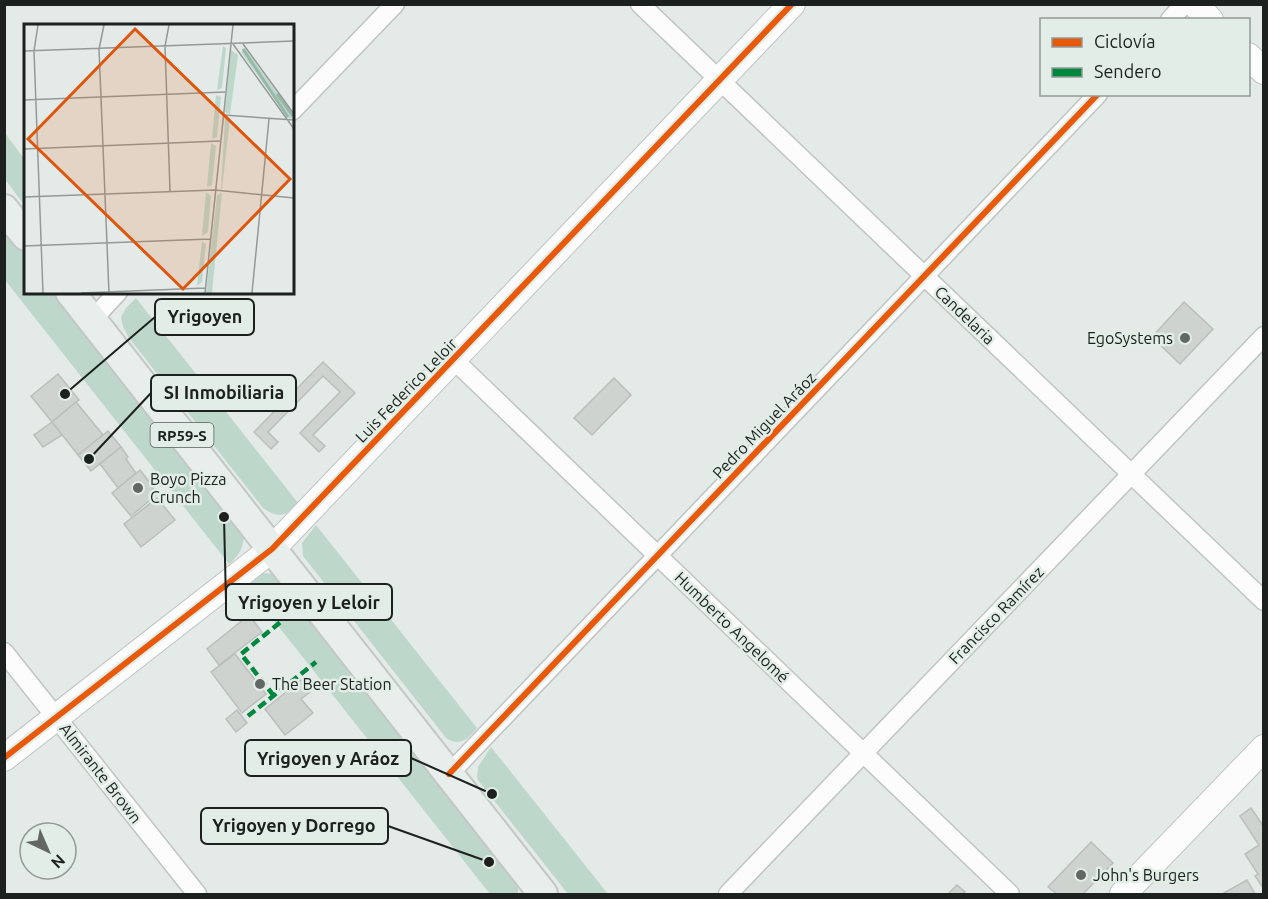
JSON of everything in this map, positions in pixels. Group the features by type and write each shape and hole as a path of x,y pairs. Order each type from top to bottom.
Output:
{"main road":[{"path":"4,209 24,234"},
{"name":"RP59-S","path":"72,294 543,894"}],"street":[{"path":"294,109 395,4"},
{"name":"Candelaria","path":"640,4 1263,601"},
{"name":"Luis Federico Leloir","path":"4,758 272,549 792,4"},
{"path":"1172,18 1184,4"},
{"path":"1195,4 1208,18"},
{"path":"1250,58 1263,71"},
{"name":"Pedro Miguel Aráoz","path":"449,774 1096,96"},
{"path":"92,320 116,294"},
{"name":"Francisco Ramírez","path":"728,894 1263,336"},
{"name":"Humberto Angelomé","path":"454,360 1010,894"},
{"name":"Almirante Brown","path":"4,652 197,894"},
{"path":"1123,894 1263,748"}],"green space":[{"path":"5,133 24,159 24,205 5,179"},
{"path":"4,225 24,252 24,294 57,294 244,534 240,551 229,564 5,280"},
{"path":"136,298 299,504 294,508 278,515 263,508 129,338 121,317"},
{"path":"316,525 477,728 467,738 455,742 446,738 303,556 302,543"},
{"path":"262,573 274,574 518,885 518,894 490,894 245,584 253,576"},
{"path":"491,747 608,894 568,894 477,779 478,767"}],"building":[{"path":"1184,302 1213,329 1180,364 1152,337"},
{"path":"323,362 355,393 313,435 325,446 319,452 300,433 340,392 323,376 268,432 278,442 271,449 254,432"},
{"path":"58,374 79,400 52,422 31,396"},
{"path":"614,378 631,395 592,435 574,418"},
{"path":"76,402 103,435 78,455 52,422"},
{"path":"52,422 62,435 43,447 34,435"},
{"path":"108,431 121,447 91,471 78,455"},
{"path":"121,447 136,473 118,488 100,464"},
{"path":"140,470 154,488 151,491 155,496 131,516 112,493"},
{"path":"157,498 175,520 141,547 124,524"},
{"path":"249,615 262,632 219,665 207,649"},
{"path":"235,654 266,694 242,713 211,672"},
{"path":"301,680 310,692 301,699 313,713 285,735 265,709"},
{"path":"237,710 247,723 236,732 226,719"},
{"path":"1251,808 1264,827 1264,889 1255,876 1258,874 1245,854 1259,845 1240,816"},
{"name":"John's Burgers","path":"1091,842 1113,863 1083,894 1057,894 1048,887"},
{"path":"1247,880 1255,894 1222,894"},
{"path":"957,885 965,892 948,894"}],"marked path":[{"path":"274,696 241,654 283,620"},
{"path":"248,716 316,662"}],"cycle path":[{"path":"4,758 272,549 792,4"},
{"path":"449,774 1096,96"}],"place":[{"name":"EgoSystems","path":"1185,338"},
{"name":"Yrigoyen","path":"65,394"},
{"name":"SI Inmobiliaria","path":"89,459"},
{"name":"Boyo Pizza Crunch","path":"138,488"},
{"name":"Yrigoyen y Leloir","path":"224,517"},
{"name":"The Beer Station","path":"260,684"},
{"name":"Yrigoyen y Aráoz","path":"492,794"},
{"name":"Yrigoyen y Dorrego","path":"489,862"},
{"name":"John's Burgers","path":"1081,875"}]}
